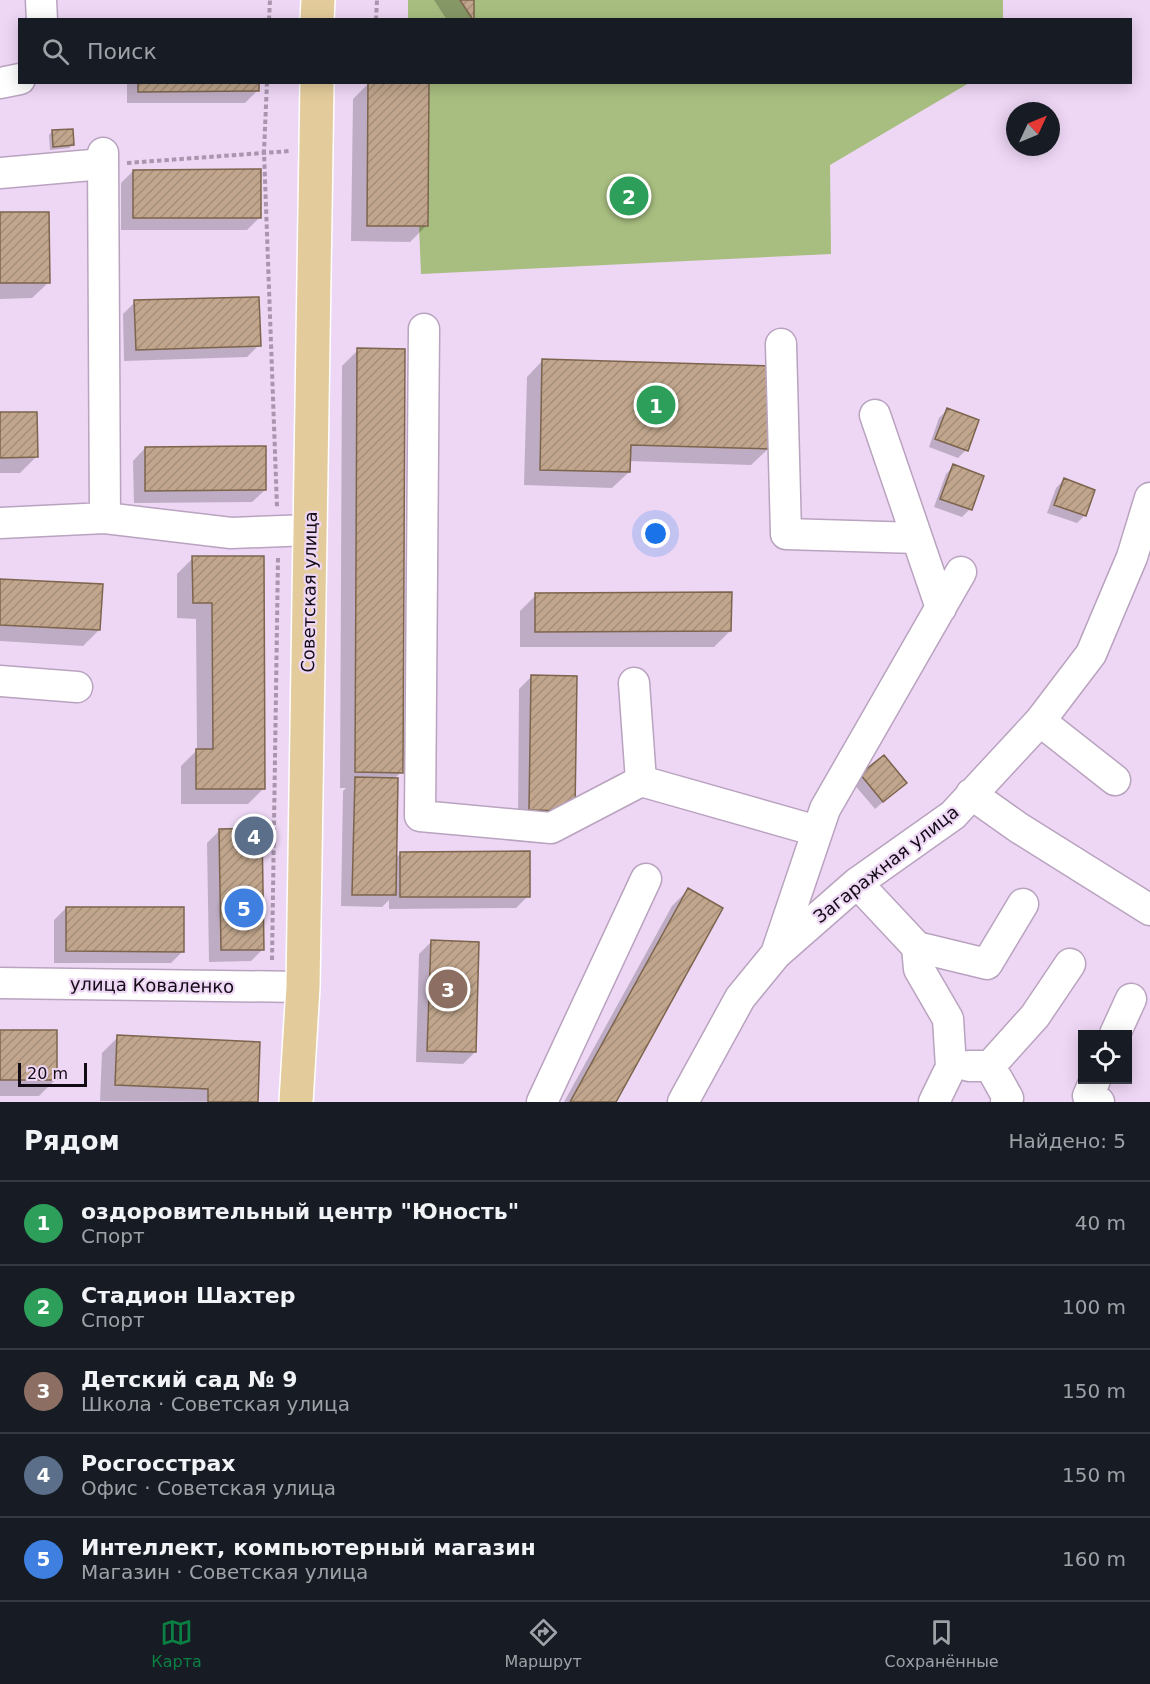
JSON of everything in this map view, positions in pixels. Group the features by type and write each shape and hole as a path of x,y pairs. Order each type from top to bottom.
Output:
{"main road":[{"path":"318,0 318,18"},
{"name":"Советская улица","path":"296,1102 303,987 294,530 316,150 316,84"}],"street":[{"path":"41,0 42,18"},
{"path":"0,83 18,79"},
{"path":"0,173 103,159 105,518"},
{"path":"424,329 420,816 551,828 641,782 816,831"},
{"path":"781,344 786,534 917,538"},
{"path":"875,415 941,608"},
{"name":"Загаражная улица","path":"683,1102 740,998 776,954 857,883 953,815 1040,721 1091,654 1141,561 1150,498"},
{"path":"0,523 105,518 231,533 294,530"},
{"path":"776,954 825,809 962,572"},
{"path":"0,681 77,687"},
{"path":"634,683 641,782"},
{"path":"1040,721 1115,780"},
{"path":"971,794 1018,828 1150,910"},
{"path":"542,1102 646,879"},
{"path":"857,883 917,947 987,964 1023,904"},
{"path":"917,947 919,969 948,1019 951,1066 934,1102"},
{"path":"951,1066 990,1066 1035,1016 1070,964"},
{"name":"улица Коваленко","path":"0,983 303,987"},
{"path":"1117,1030 1131,999"},
{"path":"990,1066 1008,1098 1006,1102"},
{"path":"1093,1084 1088,1096 1099,1102"}],"path":[{"path":"269,18 270,0"},
{"path":"376,0 376,18"},
{"path":"262,966 272,961 294,530 264,152 267,84"},
{"path":"103,159 316,150"}],"green space":[{"path":"408,0 1003,0 1003,18 408,18"},
{"path":"429,84 967,84 830,165 831,254 421,274 419,226 428,226"}],"building":[{"path":"460,0 474,0 474,18 472,18"},
{"path":"138,84 259,84 259,91 138,92"},
{"path":"368,84 429,84 428,226 367,226"},
{"path":"73,129 74,145 53,147 52,130"},
{"path":"261,169 261,218 133,218 133,170"},
{"path":"0,212 49,212 50,283 0,283"},
{"path":"259,297 261,346 136,350 134,300"},
{"path":"357,348 405,349 403,773 355,772"},
{"path":"542,359 771,366 769,449 631,445 630,472 540,470"},
{"path":"947,408 979,420 968,451 935,439"},
{"path":"0,412 37,412 38,457 0,458"},
{"path":"266,446 266,490 145,491 145,447"},
{"path":"953,464 984,476 972,510 940,499"},
{"path":"1064,478 1095,490 1086,516 1054,505"},
{"path":"192,556 264,556 265,789 196,789 196,749 213,749 212,603 193,603"},
{"path":"0,579 103,584 100,630 0,625"},
{"path":"732,592 731,631 535,632 535,593"},
{"path":"531,675 577,676 575,811 529,810"},
{"path":"884,755 907,783 883,802 860,774"},
{"path":"355,777 398,778 396,895 352,895"},
{"path":"262,828 264,950 221,950 219,829"},
{"path":"530,851 530,897 400,897 400,852"},
{"path":"688,888 723,908 616,1102 570,1102"},
{"path":"66,907 184,907 184,952 66,951"},
{"path":"431,940 479,942 476,1052 427,1051"},
{"path":"0,1030 57,1030 57,1080 0,1080"},
{"path":"117,1035 260,1042 258,1102 208,1102 208,1089 115,1085"}],"place":[{"name":"Стадион Шахтер","path":"629,196"},
{"name":"оздоровительный центр \"Юность\"","path":"656,405"},
{"name":"Росгосстрах","path":"254,836"},
{"name":"Интеллект, компьютерный магазин","path":"244,908"},
{"name":"Детский сад № 9","path":"448,989"}]}
